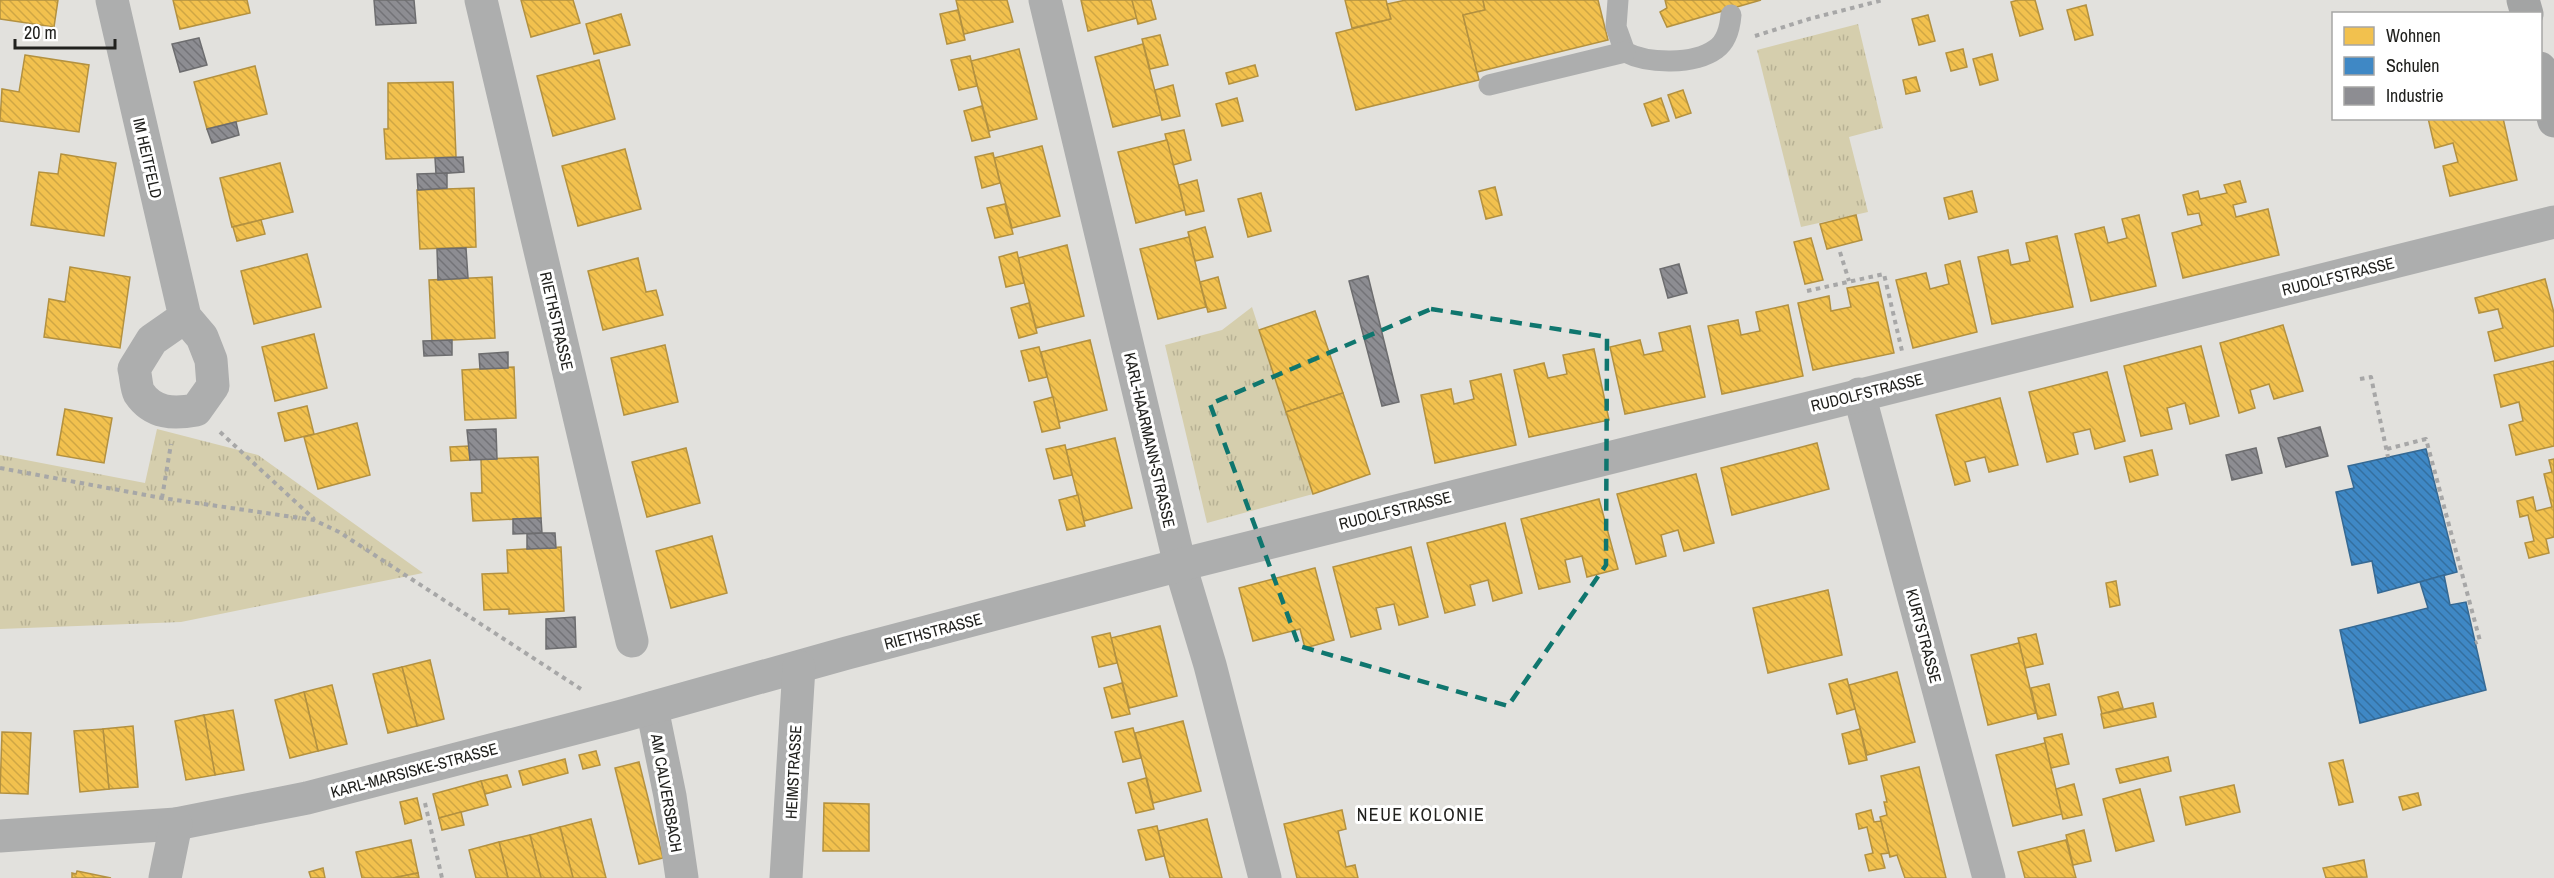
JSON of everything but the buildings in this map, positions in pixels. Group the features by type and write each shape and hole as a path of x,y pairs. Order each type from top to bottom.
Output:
{"main road":[{"path":"2542,72 2554,121"}],"street":[{"name":"IM HEITFELD","path":"111,0 185,317 202,337 211,360 213,386 186,412"},
{"name":"RIETHSTRASSE","path":"481,0 632,641"},
{"name":"KARL-HAARMANN-STRASSE","path":"1045,0 1180,565 1210,665 1265,878"},
{"name":"RUDOLFSTRASSE","path":"1180,565 2554,222"},
{"path":"185,317 152,340 134,369 138,392 159,411 186,412"},
{"name":"KURTSTRASSE","path":"1859,394 1989,878"},
{"name":"RIETHSTRASSE","path":"637,712 1180,565"},
{"name":"HEIMSTRASSE","path":"786,878 799,667"},
{"name":"KARL-MARSISKE-STRASSE","path":"0,836 176,824 307,798 637,712"},
{"name":"AM CALVERSBACH","path":"637,712 670,796 679,877"},
{"path":"165,878 176,824"}],"lane":[{"path":"1618,0 1616,27 1625,52"},
{"path":"1489,85 1625,52 1640,60 1691,60 1717,49 1729,29 1731,15"}],"path":[{"path":"1717,49 1809,19 1883,0"},
{"path":"1839,252 1849,281"},
{"path":"1807,291 1884,274 1909,382"},
{"path":"2360,379 2371,377 2388,457"},
{"path":"162,498 186,412 314,520 339,532 637,712"},
{"path":"2387,449 2426,439 2480,641 2475,643"},
{"path":"0,468 162,498 314,520"},
{"path":"426,808 442,878"}],"highlighted area":[{"path":"1431,309 1607,337 1606,565 1508,706 1299,646 1210,404"}],"green space":[{"path":"1858,24 1883,128 1849,137 1868,212 1801,227 1757,50"},
{"path":"1252,307 1313,494 1207,523 1165,345 1222,330"},
{"path":"157,429 258,455 423,573 181,622 0,629 0,455 145,483"}],"district":[{"name":"NEUE KOLONIE","path":"1421,814"}]}
